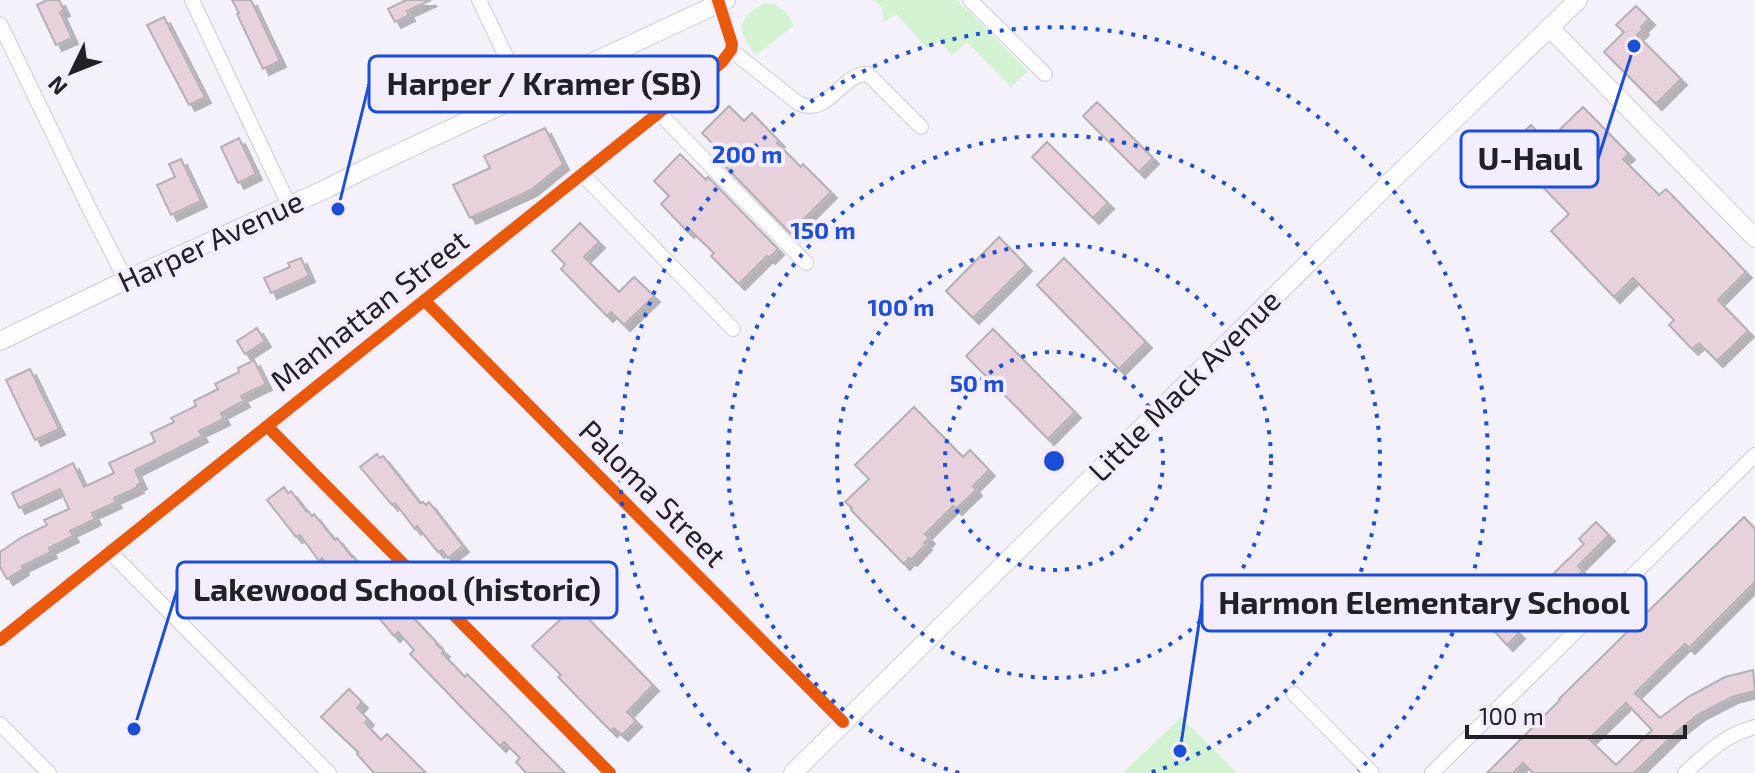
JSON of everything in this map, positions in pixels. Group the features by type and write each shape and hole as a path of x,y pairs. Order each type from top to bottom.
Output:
{"main road":[{"name":"Little Mack Avenue","path":"793,773 1578,0"},
{"name":"Harper Avenue","path":"0,341 126,280 237,232 721,1"},
{"path":"1549,27 1755,238"}],"street":[{"path":"192,0 289,205"},
{"path":"479,0 524,94"},
{"path":"970,0 1045,74"},
{"path":"721,1 731,50 798,103 807,107 818,105 859,74 868,74 921,127"},
{"path":"0,24 126,280"},
{"name":"Manhattan Street","path":"0,640 659,113 722,62 731,50"},
{"path":"659,113 806,263"},
{"path":"582,174 733,329"},
{"name":"Paloma Street","path":"425,301 843,722"},
{"path":"267,426 610,773"},
{"path":"1432,773 1755,455"},
{"path":"110,552 329,773"},
{"path":"1294,694 1372,773"},
{"path":"0,724 49,773"},
{"path":"1685,773 1729,736 1755,727"}],"green space":[{"path":"874,0 957,0 1028,71 1011,87 967,42 952,55 939,41 927,48 896,14 883,21 882,7"},
{"path":"766,3 783,10 793,26 756,55 745,38 742,25 749,14"},
{"path":"1181,717 1237,773 1123,773"}],"building":[{"path":"47,0 59,0 64,10 60,12 72,38 56,45 37,5"},
{"path":"232,0 251,0 280,61 263,69"},
{"path":"406,0 431,0 407,11 409,15 395,22 388,9"},
{"path":"1636,6 1649,19 1637,35 1681,79 1656,104 1604,52 1624,32 1616,25"},
{"path":"164,17 205,97 189,105 147,25"},
{"path":"1097,102 1153,158 1139,172 1083,116"},
{"path":"729,106 744,121 752,113 801,167 803,164 831,192 792,235 722,163 727,158 702,133"},
{"path":"1583,107 1629,154 1623,159 1659,195 1666,189 1746,272 1718,300 1748,331 1717,361 1699,343 1692,349 1669,325 1674,320 1633,278 1614,297 1551,231 1569,214 1506,149 1531,125 1547,142"},
{"path":"545,128 563,164 531,190 470,218 453,185 490,168 484,156"},
{"path":"239,138 256,174 238,183 221,147"},
{"path":"1047,142 1108,203 1093,218 1032,157"},
{"path":"680,154 706,180 708,177 778,249 739,284 711,256 714,253 661,204 669,196 654,181"},
{"path":"181,159 201,201 171,215 157,185 175,177 169,164"},
{"path":"580,223 599,242 584,257 619,292 634,277 654,296 624,325 611,312 607,316 561,269 565,264 552,251"},
{"path":"999,237 1026,265 973,318 946,291"},
{"path":"301,258 309,276 271,293 264,278 290,267 288,263"},
{"path":"1064,258 1146,342 1119,369 1037,285"},
{"path":"257,328 265,341 245,354 237,341"},
{"path":"993,329 1075,412 1048,439 966,356"},
{"path":"254,360 266,384 241,396 244,401 221,413 224,419 199,431 202,436 135,470 141,483 138,487 92,513 95,519 70,531 73,536 49,548 51,552 22,566 23,569 7,579 0,567 0,552 47,525 44,520 69,509 60,489 19,508 12,493 73,463 84,487 114,473 109,463 155,442 151,433 174,422 171,418 196,406 194,401 218,389 215,384"},
{"path":"30,369 59,429 35,440 6,380"},
{"path":"914,407 963,457 970,450 989,470 973,486 976,490 956,509 953,506 925,534 929,538 926,544 904,564 845,502 869,479 855,465"},
{"path":"377,454 380,458 383,456 420,503 426,505 429,502 463,546 448,558 442,550 438,552 417,526 415,529 395,503 392,505 360,467"},
{"path":"284,487 288,493 291,491 306,511 312,516 314,514 381,587 383,585 465,677 467,674 565,773 526,773 516,762 520,758 504,742 500,746 469,715 410,654 414,650 398,632 394,636 369,606 366,609 346,581 342,584 322,558 319,561 300,535 296,537 267,500"},
{"path":"1744,517 1755,529 1755,582 1689,648 1685,644 1635,693 1660,718 1688,697 1725,677 1753,670 1755,691 1732,697 1699,714 1634,773 1533,773 1523,763 1513,773 1487,773","holes":["1626,703 1652,730 1616,765 1589,739"]},
{"path":"1596,522 1609,535 1578,566 1583,571 1535,617 1522,604 1584,544 1579,539"},
{"path":"572,602 653,685 627,712 636,721 622,735 614,728 611,731 532,646 562,618 559,615"},
{"path":"1497,610 1519,633 1507,645 1485,621"},
{"path":"349,689 362,702 357,708 368,719 365,723 381,740 387,734 426,773 374,773 358,752 321,717"}],"cycle path":[{"path":"0,640 722,62 732,44 718,0"},
{"path":"425,301 843,722"},
{"path":"267,426 610,773"}],"place":[{"name":"U-Haul","path":"1634,46"},
{"name":"Harper / Kramer (SB)","path":"338,209"},
{"name":"Lakewood School (historic)","path":"134,729"},
{"name":"Harmon Elementary School","path":"1180,751"}]}
